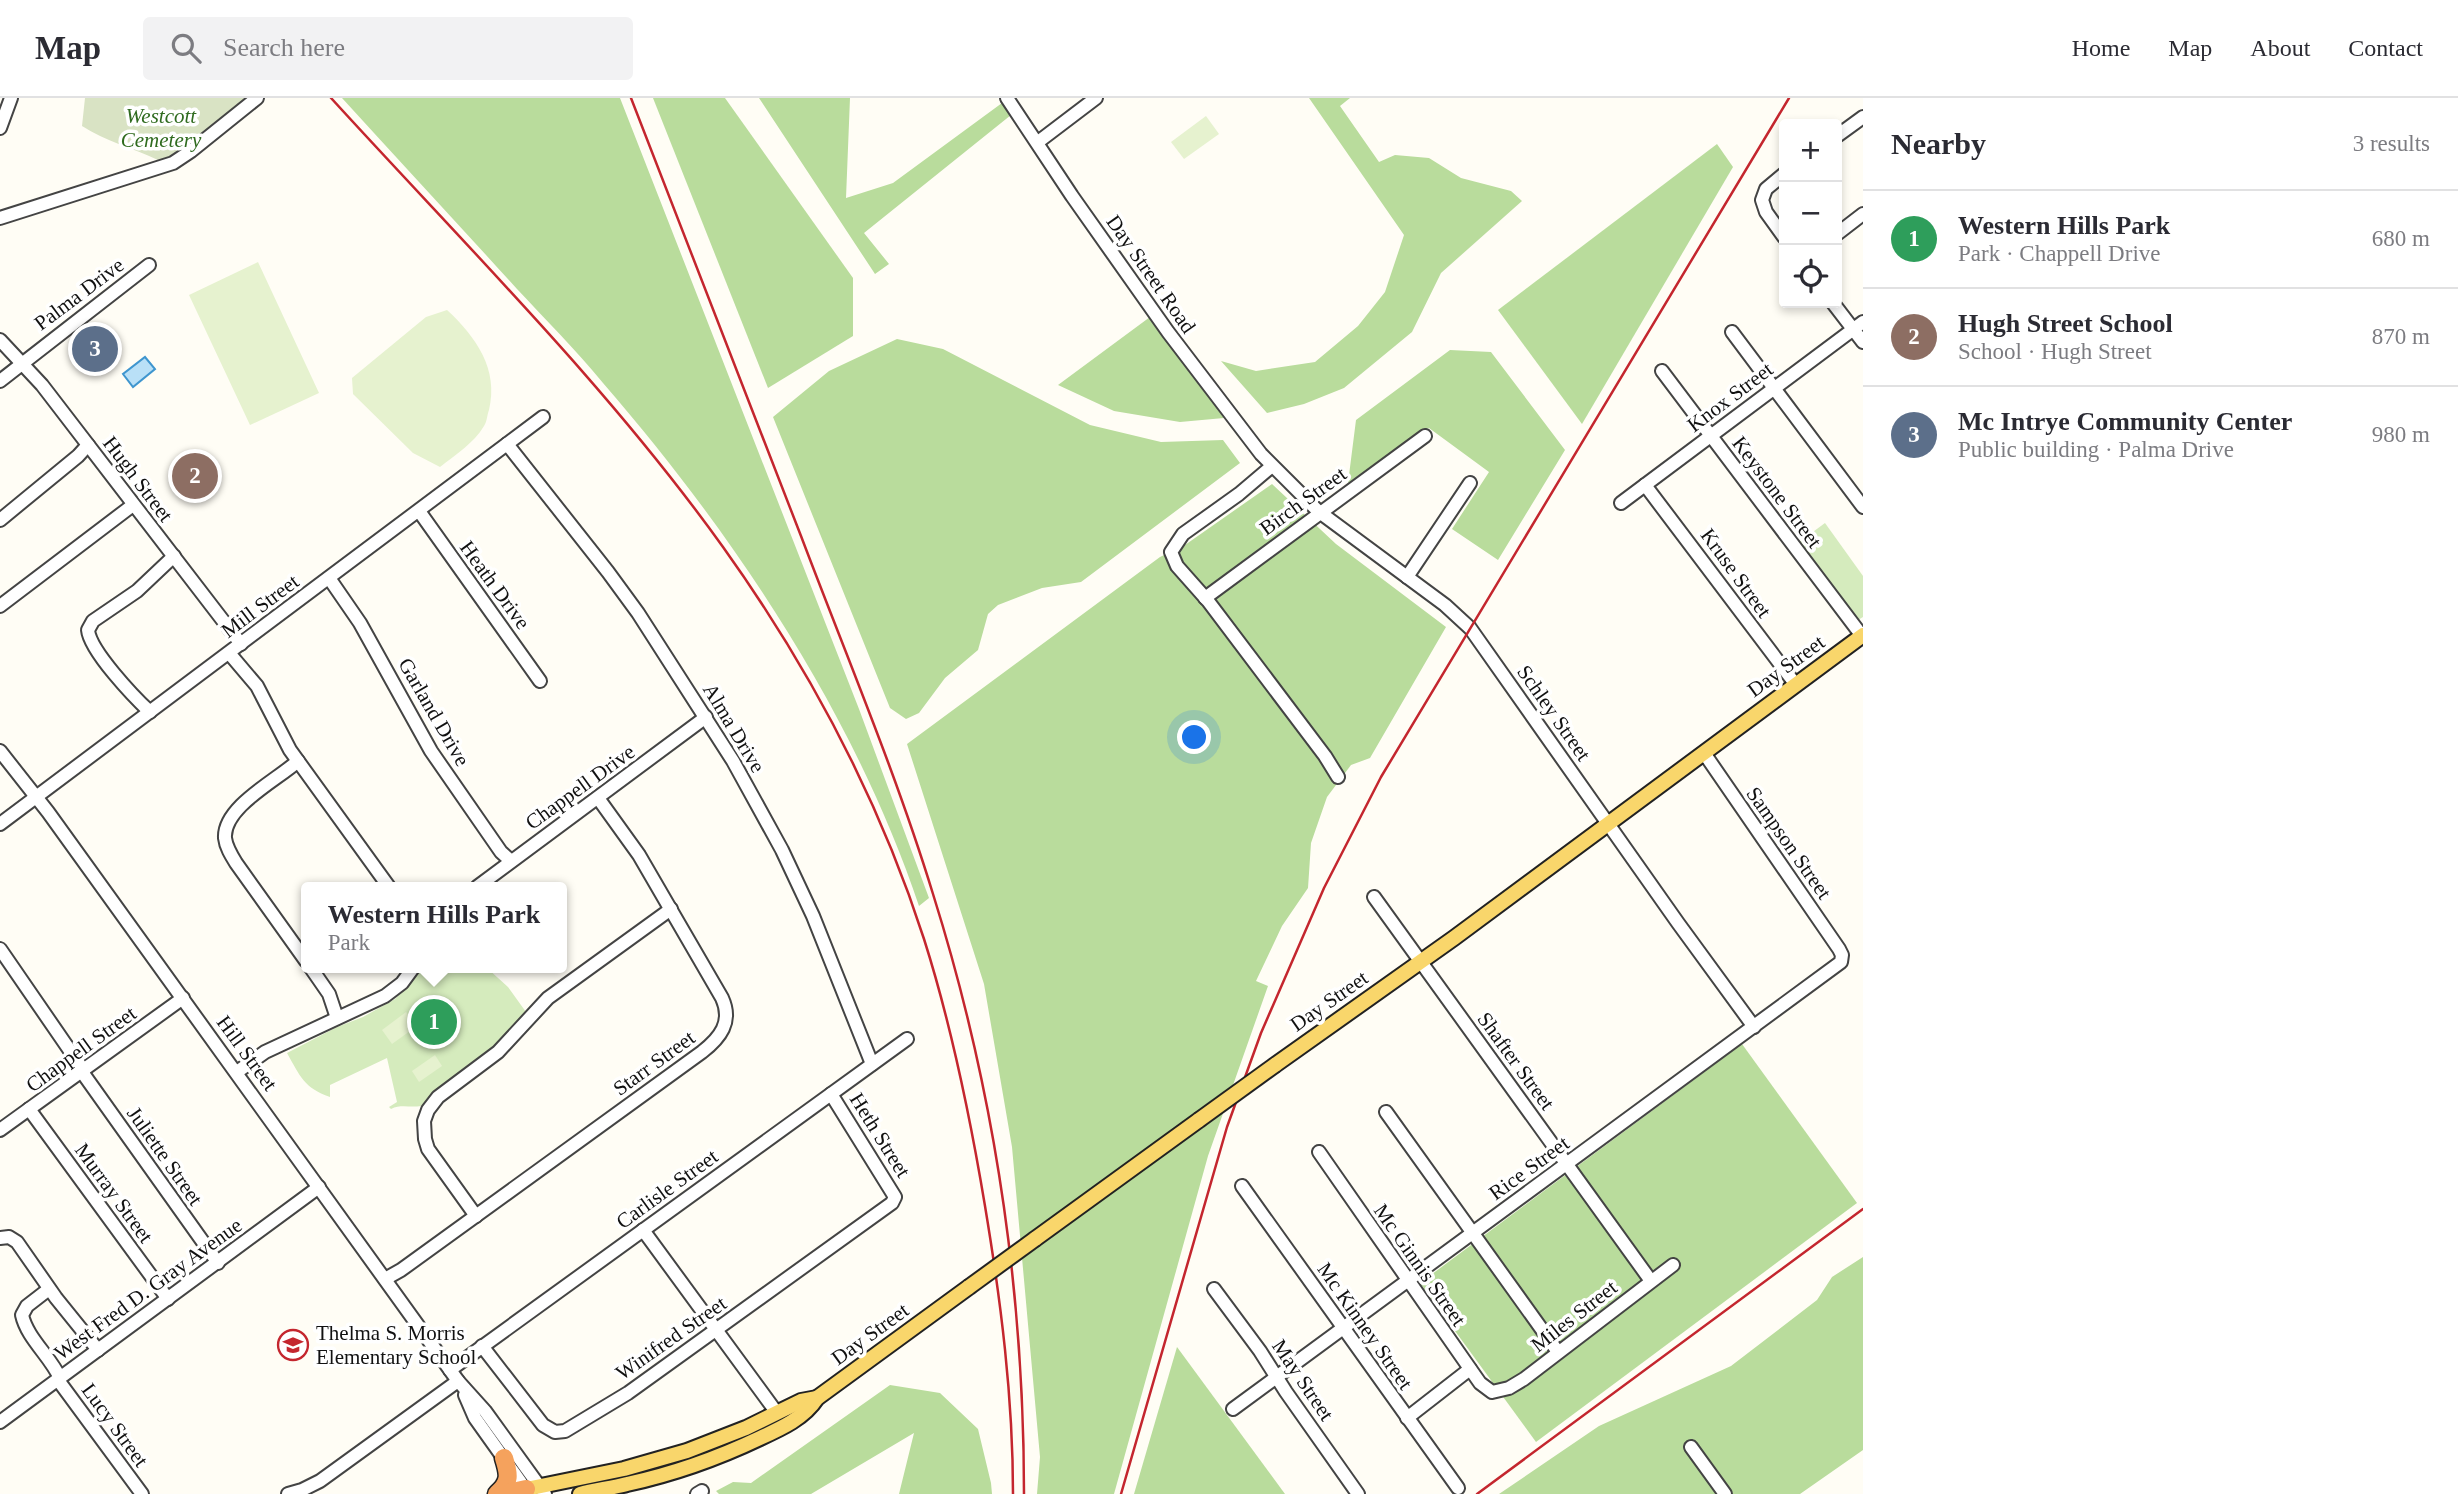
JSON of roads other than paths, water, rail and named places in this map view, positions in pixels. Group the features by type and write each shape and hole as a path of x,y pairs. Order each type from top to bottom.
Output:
{"highway":[{"path":"497,1494 508,1481 504,1458"},
{"path":"503,1494 535,1491"}],"main road":[{"name":"Day Street","path":"585,1493 660,1475 727,1453 785,1426 808,1411 817,1398 1199,1119 1420,962 1863,636"},
{"name":"Day Street","path":"535,1491 687,1451 727,1436 801,1401 817,1398"}],"street":[{"path":"0,128 11,98"},
{"path":"0,218 173,163 257,98"},
{"name":"Day Street Road","path":"1007,98 1072,196 1183,352 1248,439 1273,467"},
{"path":"1038,142 1096,98"},
{"path":"1842,132 1863,117"},
{"path":"1779,178 1766,189 1762,200 1766,212 1779,230"},
{"path":"1842,230 1863,214"},
{"name":"Palma Drive","path":"0,381 149,265"},
{"path":"1838,308 1858,326 1863,342"},
{"name":"Knox Street","path":"1621,503 1858,326"},
{"path":"1732,332 1863,507"},
{"name":"Hugh Street","path":"0,340 42,385 240,645"},
{"name":"Keystone Street","path":"1662,371 1863,636"},
{"name":"Mill Street","path":"0,824 543,417"},
{"name":"Birch Street","path":"1205,598 1426,436"},
{"name":"Alma Drive","path":"507,444 608,572 668,658 752,795 795,877 872,1064"},
{"path":"0,520 88,445"},
{"path":"1273,467 1183,534 1171,552 1177,566 1205,598 1338,777"},
{"name":"Schley Street","path":"1273,467 1320,512 1445,605 1470,628 1754,1027"},
{"path":"1407,577 1470,483"},
{"name":"Kruse Street","path":"1645,485 1796,685"},
{"path":"0,606 133,505"},
{"name":"Heath Drive","path":"419,511 540,681"},
{"path":"150,712 97,650 88,635 89,628 93,621 144,585 174,556"},
{"name":"Garland Drive","path":"329,578 360,623 431,751 501,852 511,861"},
{"path":"229,653 257,686 282,737 385,882"},
{"name":"Chappell Drive","path":"484,882 706,718"},
{"name":"Hill Street","path":"0,751 237,1072 458,1381 485,1411 535,1491"},
{"name":"Sampson Street","path":"1704,753 1842,955"},
{"path":"298,761 234,812 227,825 225,838 236,863 301,954"},
{"name":"Starr Street","path":"385,1279 702,1052 720,1036 726,1023 724,1003 671,909 639,855 598,798"},
{"name":"Shafter Street","path":"1374,897 1651,1281"},
{"path":"476,1216 428,1149 424,1124 432,1104 498,1052 548,998 671,909"},
{"name":"Juliette Street","path":"0,949 218,1263"},
{"name":"Rice Street","path":"1233,1409 1836,966 1842,955"},
{"path":"314,973 329,994 337,1018"},
{"path":"237,1072 265,1052 394,990 409,973"},
{"name":"Chappell Street","path":"0,1130 183,998"},
{"name":"Carlisle Street","path":"450,1370 907,1040"},
{"name":"Heth Street","path":"831,1094 895,1198"},
{"name":"Murray Street","path":"29,1109 168,1299"},
{"path":"1386,1112 1558,1352"},
{"name":"Mc Ginnis Street","path":"1319,1152 1483,1387 1496,1392"},
{"name":"Mc Kinney Street","path":"1242,1186 1458,1488"},
{"name":"West Fred D. Gray Avenue","path":"0,1422 318,1187"},
{"name":"Winifred Street","path":"482,1346 538,1420 551,1431 559,1432 571,1428 628,1393 892,1203 895,1198"},
{"path":"643,1230 777,1413"},
{"path":"0,1238 13,1238 49,1289 98,1350"},
{"name":"Miles Street","path":"1496,1392 1517,1384 1673,1265"},
{"name":"Lucy Street","path":"49,1289 27,1306 22,1315 24,1322 54,1365 59,1379 142,1494"},
{"name":"May Street","path":"1214,1289 1358,1494"},
{"path":"1407,1418 1470,1369"},
{"path":"289,1494 320,1481 458,1381"},
{"name":"Hill Street","path":"458,1381 475,1418 504,1458 535,1491"},
{"path":"1691,1447 1725,1494"}],"water":[{"path":"145,357 155,369 133,387 123,374"}],"railway":[{"path":"331,98 583,372 678,487 723,547 784,639 812,686 863,785 906,887 952,1038 985,1206 1001,1314 1011,1422 1013,1494"},
{"path":"631,98 887,759 919,849 954,967 989,1116 1011,1266 1023,1418 1024,1494"},
{"path":"1121,1494 1227,1127 1261,1033 1324,888 1381,777 1789,98"},
{"path":"1477,1494 1863,1209"}],"place":[{"name":"Mc Intrye Community Center","path":"95,349"},
{"name":"Hugh Street School","path":"195,476"},
{"name":"Western Hills Park","path":"434,1022"},
{"name":"Thelma S. Morris Elementary School","path":"293,1345"}],"park label":[{"name":"Westcott Cemetery","path":"161,128"}]}
